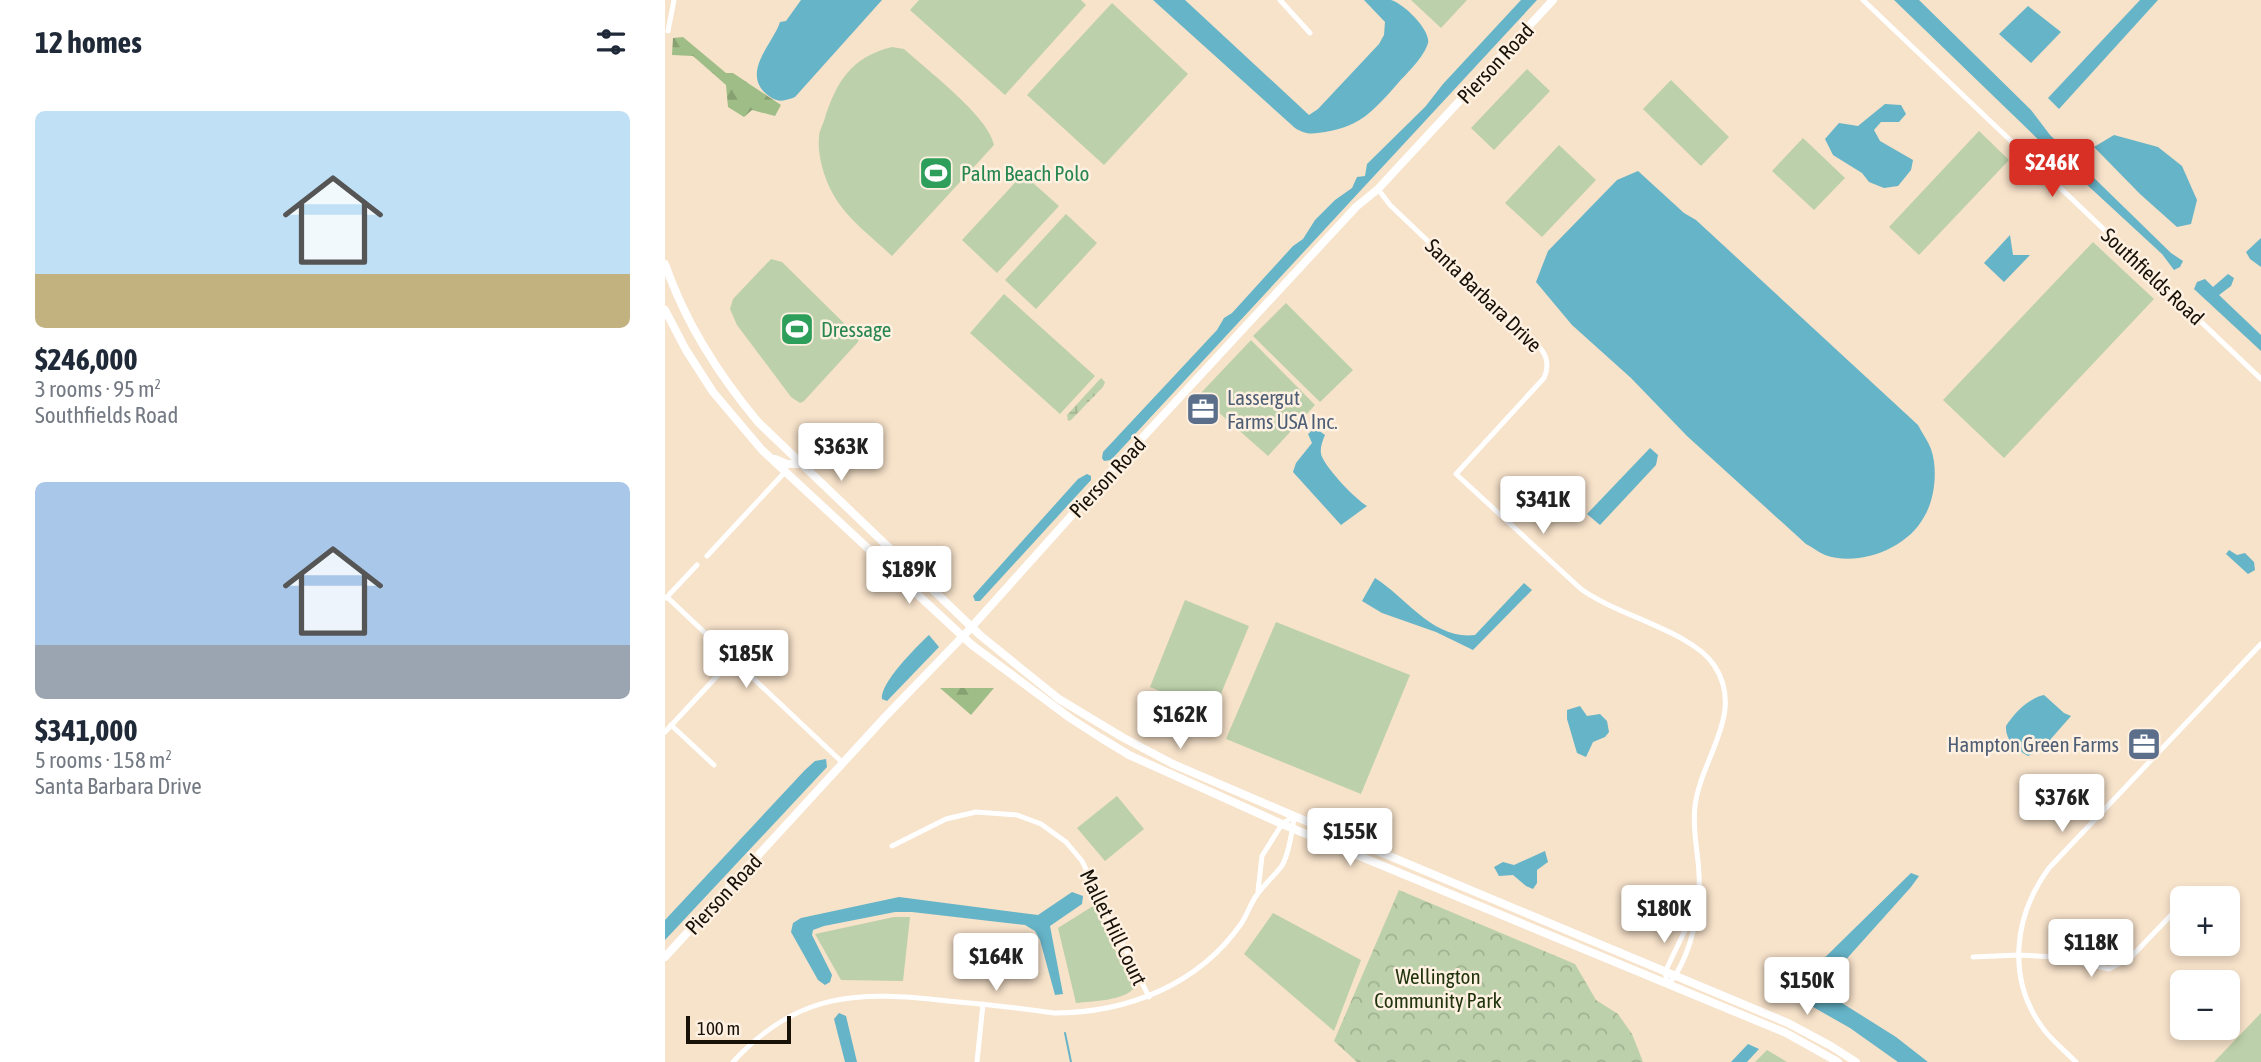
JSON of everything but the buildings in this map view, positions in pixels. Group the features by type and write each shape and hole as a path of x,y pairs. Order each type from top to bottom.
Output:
{"street":[{"path":"668,31 674,0"},
{"path":"1280,0 1310,33"},
{"name":"Pierson Road","path":"665,957 885,716 964,636 1106,477 1356,207 1378,189 1553,0"},
{"name":"Southfields Road","path":"1863,0 2261,379"},
{"name":"Santa Barbara Drive","path":"1378,189 1390,205 1541,349 1546,357 1548,368 1544,378 1456,474 1581,589 1605,605 1694,644 1719,673 1725,694 1726,712 1701,779 1693,825 1699,873 1695,927 1675,976 1668,985"},
{"path":"665,264 692,326 724,378 758,422 972,627 1059,699 1173,764 1788,1023 1856,1062"},
{"path":"665,310 713,392 742,429 769,457 990,659 1110,744 1167,773 1282,824 1786,1033 1837,1062"},
{"path":"769,457 787,464 799,464"},
{"path":"706,556 785,472 797,470 812,476"},
{"path":"697,565 666,598 843,764"},
{"path":"2076,1062 2054,1041 2036,1016 2023,986 2018,955 2027,905 2049,868 2261,644"},
{"path":"665,732 733,659"},
{"path":"671,725 714,765"},
{"name":"Mallet Hill Court","path":"892,846 946,819 976,811 1017,815 1041,824 1066,842 1082,861 1149,997"},
{"path":"1257,894 1262,856 1282,824 1294,816"},
{"path":"733,1062 753,1042 780,1022 816,1005 842,998 895,995 1075,1013 1110,1008 1149,997 1186,977 1219,950 1242,923 1257,894 1283,865 1294,816"},
{"name":"Santa Barbara Drive","path":"1665,972 1688,924 1696,914"},
{"path":"1973,957 2056,957 2109,969 2131,957 2170,916"},
{"path":"1665,972 1668,985"},
{"path":"977,1062 983,1004"}],"green space":[{"path":"919,0 1081,0 1086,5 1005,95 910,10"},
{"path":"1411,0 1467,0 1441,28"},
{"path":"1112,3 1188,74 1104,165 1027,95"},
{"path":"683,37 726,73 733,73 781,105 775,116 752,110 744,117 728,107 726,85 693,56 672,55 673,38"},
{"path":"892,47 904,49 956,94 981,121 994,145 892,256 838,203 824,173 819,144 820,131 834,94 847,73 866,57"},
{"path":"1527,69 1550,91 1494,150 1471,128"},
{"path":"1671,80 1729,137 1701,166 1643,109"},
{"path":"1979,131 2009,160 1919,255 1889,227"},
{"path":"1803,138 1845,178 1814,210 1772,171"},
{"path":"1559,145 1596,180 1542,237 1505,203"},
{"path":"1023,174 1059,206 997,273 962,240"},
{"path":"1066,214 1097,243 1036,309 1005,280"},
{"path":"2093,242 2154,299 2004,458 1943,400"},
{"name":"Dressage","path":"771,259 782,262 859,338 800,403 791,397 737,325 730,309 733,299"},
{"path":"1004,294 1095,376 1060,414 970,333"},
{"path":"1286,303 1353,370 1320,402 1253,336"},
{"path":"1251,340 1315,405 1268,456 1199,395"},
{"path":"1101,378 1105,382 1103,387 1068,421 1067,415"},
{"path":"1185,600 1249,626 1213,713 1150,687"},
{"path":"1276,622 1410,675 1361,794 1226,739"},
{"path":"940,688 994,688 971,715"},
{"path":"1117,796 1144,829 1105,861 1077,828"},
{"name":"Wellington Community Park","path":"1399,890 1575,964 1596,1000 1618,1014 1632,1034 1643,1062 1357,1062 1334,1041"},
{"path":"1093,906 1134,988 1123,996 1076,1003 1058,928"},
{"path":"1273,913 1361,960 1334,1031 1244,954"},
{"path":"894,917 910,917 903,981 841,980 815,934"},
{"path":"2261,1013 2261,1062 2214,1062 2235,1040 2240,1040 2240,1035"},
{"path":"1767,1050 1787,1062 1755,1062"}],"water":[{"path":"801,0 882,0 795,97 779,100 769,96 761,87 757,69 780,22 786,21"},
{"path":"1153,0 1185,0 1309,115 1318,109 1379,44 1384,35 1385,22 1364,0 1391,0 1402,6 1421,24 1428,43 1415,64 1367,115 1338,129 1306,133 1295,128"},
{"path":"1521,0 1537,0 1111,460 1104,461 1103,452 1217,330 1224,318 1232,313 1293,246 1303,239 1315,220 1352,188 1357,177 1365,176 1367,164 1425,107"},
{"path":"1894,0 1919,0 2031,110 2050,135 2171,253 2183,261 2180,267 2174,270 2162,254"},
{"path":"2140,0 2158,0 2059,109 2048,98"},
{"path":"2028,6 2061,32 2031,63 1999,34"},
{"path":"1885,104 1901,105 1906,114 1899,122 1881,122 1874,130 1880,141 1913,160 1911,170 1898,186 1884,188 1869,182 1862,173 1833,155 1825,139 1839,123 1858,126"},
{"path":"2114,135 2158,147 2182,166 2197,200 2191,224 2177,227 2094,147"},
{"path":"1638,171 1684,213 1696,220 1918,425 1931,449 1934,484 1928,510 1906,538 1881,552 1852,559 1825,555 1806,544 1687,436 1631,378 1572,325 1536,282 1548,251 1617,180"},
{"path":"2010,235 2013,255 2030,255 2004,282 1984,263"},
{"path":"2261,238 2261,267 2250,259 2246,252"},
{"path":"2228,274 2234,278 2231,286 2219,295 2261,335 2261,351 2194,289 2197,282 2205,279 2213,287"},
{"path":"1315,428 1325,435 1321,452 1325,463 1367,506 1341,525 1293,472 1296,463 1312,443 1308,434"},
{"path":"1650,448 1658,455 1656,465 1600,525 1587,514"},
{"path":"1087,474 1091,476 1091,480 980,601 975,601 973,596 1078,479"},
{"path":"2229,550 2237,555 2245,553 2254,562 2255,570 2248,574 2226,554"},
{"path":"1375,578 1421,616 1446,631 1460,635 1475,635 1524,583 1532,590 1473,650 1436,632 1382,613 1362,601"},
{"path":"929,635 939,647 887,701 882,699 892,675"},
{"path":"2044,695 2071,716 2042,749 2028,756 2012,744 2007,736 2006,726 2022,707"},
{"path":"1580,706 1587,716 1600,714 1607,721 1609,732 1605,737 1593,742 1586,757 1577,753 1567,719 1567,710"},
{"path":"826,759 827,767 665,940 665,920 805,770 815,761"},
{"path":"1545,851 1548,862 1537,870 1537,883 1533,889 1513,875 1499,876 1494,867 1503,862 1514,865"},
{"path":"1911,873 1919,876 1911,887 1825,983 1826,993 1896,1037 1928,1062 1898,1062 1850,1028 1799,999 1799,990 1805,977"},
{"path":"1072,892 1083,896 1082,904 1050,926 1063,994 1055,995 1040,940 1035,931 1025,925 895,912 824,926 813,930 812,935 832,975 830,982 825,985 818,980 791,932 793,923 801,918 899,897 1038,915"},
{"path":"839,1013 846,1016 857,1062 845,1062 834,1019"},
{"path":"1748,1044 1759,1049 1747,1062 1731,1062"}],"waterway":[{"path":"1065,1033 1071,1062"}],"place":[{"name":"Palm Beach Polo","path":"936,173"},
{"name":"Dressage","path":"797,329"},
{"name":"Lassergut Farms USA Inc.","path":"1203,409"},
{"name":"Hampton Green Farms","path":"2144,744"}]}
